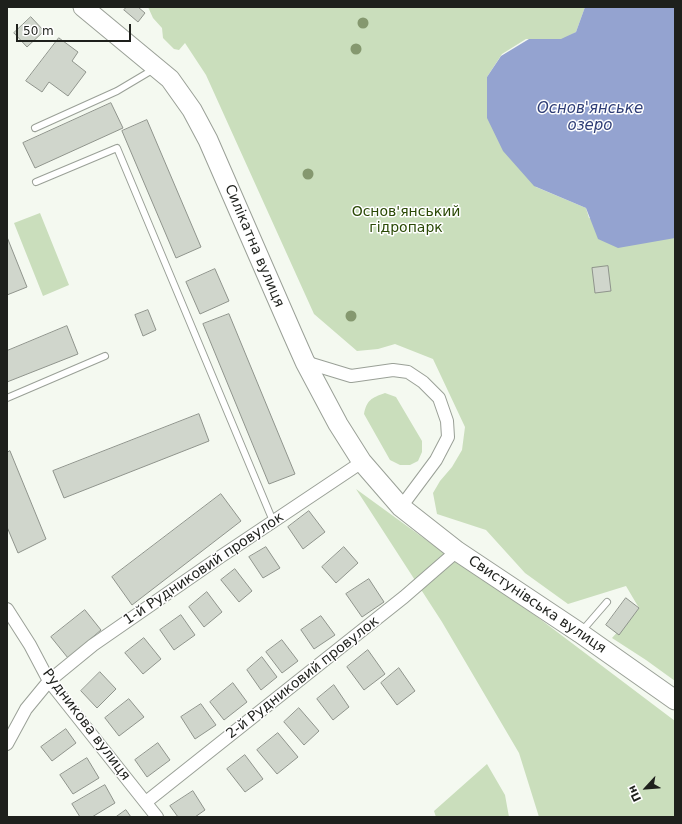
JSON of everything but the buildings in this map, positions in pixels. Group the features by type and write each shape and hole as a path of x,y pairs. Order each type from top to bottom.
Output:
{"main road":[{"name":"Силікатна вулиця","path":"83,7 170,79 192,110 208,140 305,362 338,424 362,462 401,507"},
{"name":"Свистунівська вулиця","path":"401,507 457,551 580,633 675,700"}],"street":[{"path":"305,362 351,376 393,370 408,372 423,382 439,398 447,421 448,437 436,460 401,507"},
{"name":"1-й Рудниковий провулок","path":"7,744 26,709 49,681 93,645 213,561 362,462"},
{"name":"2-й Рудниковий провулок","path":"146,802 404,597 457,551"},
{"name":"Рудникова вулиця","path":"7,608 30,645 49,681 157,817"}],"lane":[{"path":"35,128 117,91 157,67"},
{"path":"36,182 117,148 273,521"},
{"path":"7,398 105,356"},
{"path":"580,633 607,602"}],"green space":[{"name":"Основ'янський гідропарк","path":"148,7 585,7 576,32 563,39 526,39 502,54 487,77 536,187 586,208 589,218 675,232 675,681 612,638 639,608 626,586 568,604 525,573 486,530 437,514 433,493 440,481 452,467 462,450 465,427 433,359 395,344 378,349 357,351 314,314 206,75 185,43 179,50 174,49 163,38 162,28 153,18"},
{"path":"40,213 69,285 43,296 14,223"},
{"path":"385,393 396,397 422,441 422,452 418,461 410,465 400,465 390,460 364,414 370,400"},
{"path":"356,489 440,550 536,616 675,721 675,817 539,817 519,753 442,622"},
{"path":"487,764 505,795 509,817 436,817 434,811"}],"water":[{"name":"Основ'янське озеро","path":"585,7 675,7 675,238 618,248 598,239 586,208 534,186 503,151 487,118 487,77 501,56 529,39 561,39 576,32"}]}
